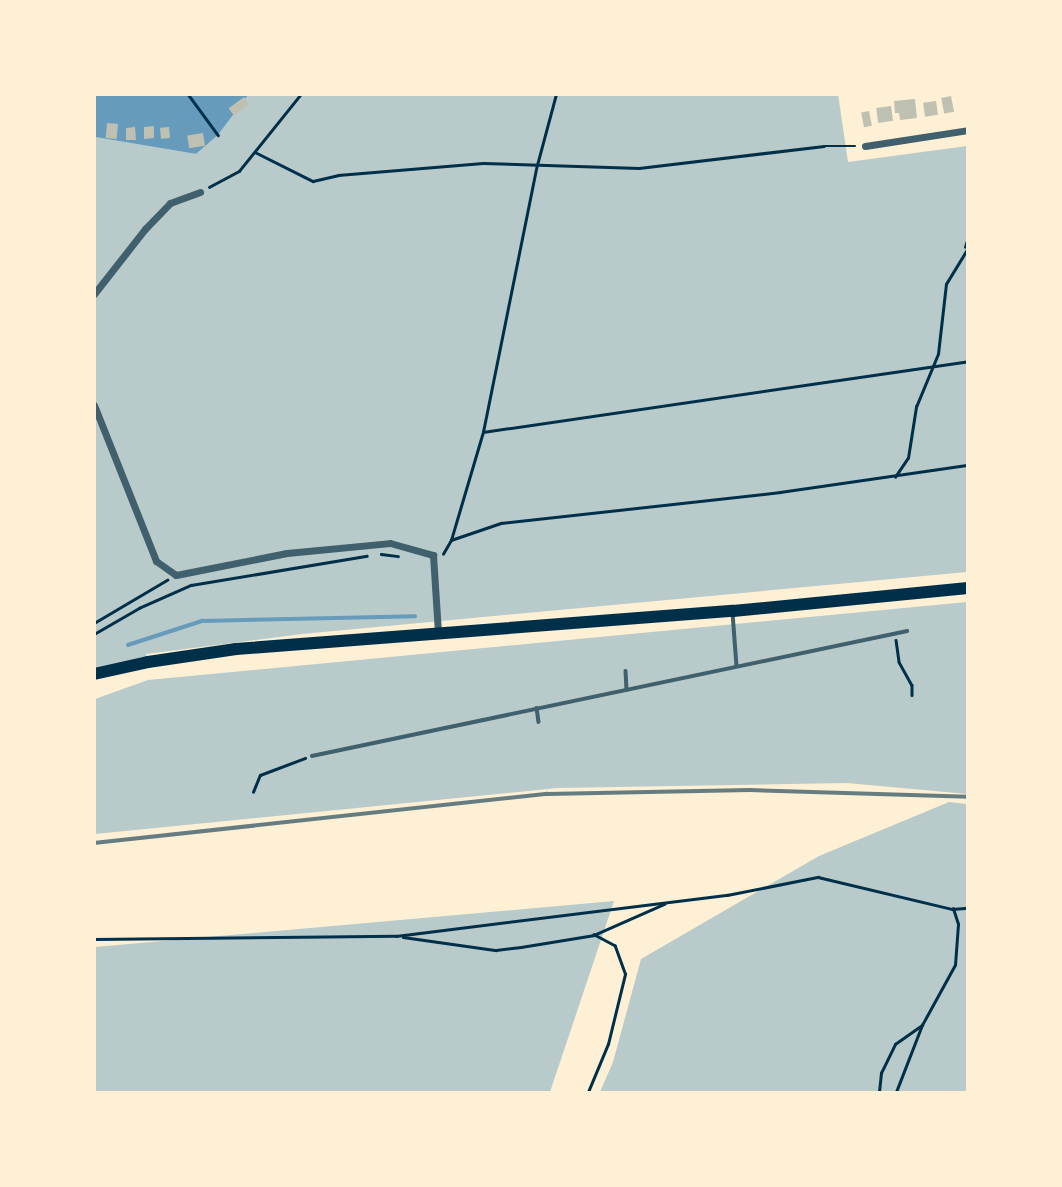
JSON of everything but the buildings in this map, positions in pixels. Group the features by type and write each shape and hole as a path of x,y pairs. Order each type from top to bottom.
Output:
{"main road":[{"path":"94,674 148,662 236,649 733,611 968,588"}],"street":[{"path":"865,146 968,130"},
{"path":"94,294 145,229 170,203 200,192"},
{"path":"94,405 156,561 176,575 287,553 390,543 433,555 439,633"}],"lane":[{"path":"733,611 737,666"},
{"path":"312,756 907,631"},
{"path":"626,671 626,690"},
{"path":"537,708 539,722"}],"path":[{"path":"188,94 218,135"},
{"path":"200,192 239,171 302,94"},
{"path":"435,565 451,540 482,432 537,165 556,94"},
{"path":"255,152 313,181 338,175 483,163 639,168 824,146 865,146"},
{"path":"895,477 908,458 916,407 938,355 946,284 966,248 968,237"},
{"path":"482,432 968,361"},
{"path":"451,540 501,523 895,477 968,465"},
{"path":"94,635 139,608 191,585 379,554 402,557"},
{"path":"94,623 176,575"},
{"path":"895,633 899,662 912,685 912,695"},
{"path":"253,792 260,775 312,756"},
{"path":"94,939 396,936 727,895 818,877 952,909 968,908"},
{"path":"396,936 496,950 593,935 667,902"},
{"path":"897,1093 922,1025 955,965 958,924 952,909"},
{"path":"588,1093 608,1044 625,974 615,946 593,935"},
{"path":"879,1093 881,1073 895,1044 922,1025"}],"shaded area":[{"path":"838,94 848,162 967,146 967,572 302,634 146,654 148,662 95,674 95,137 196,154 218,135 248,95"},
{"path":"967,602 967,794 847,783 558,788 95,834 95,699 148,680"},
{"path":"949,802 967,804 967,1092 600,1092 613,1062 641,959 819,856"},
{"path":"614,901 550,1092 95,1092 95,947"}],"water":[{"path":"94,95 248,95 218,135 196,154 95,137"}],"waterway":[{"path":"128,645 202,621 415,616"}],"railway":[{"path":"94,843 547,794 750,790 968,797"}]}
